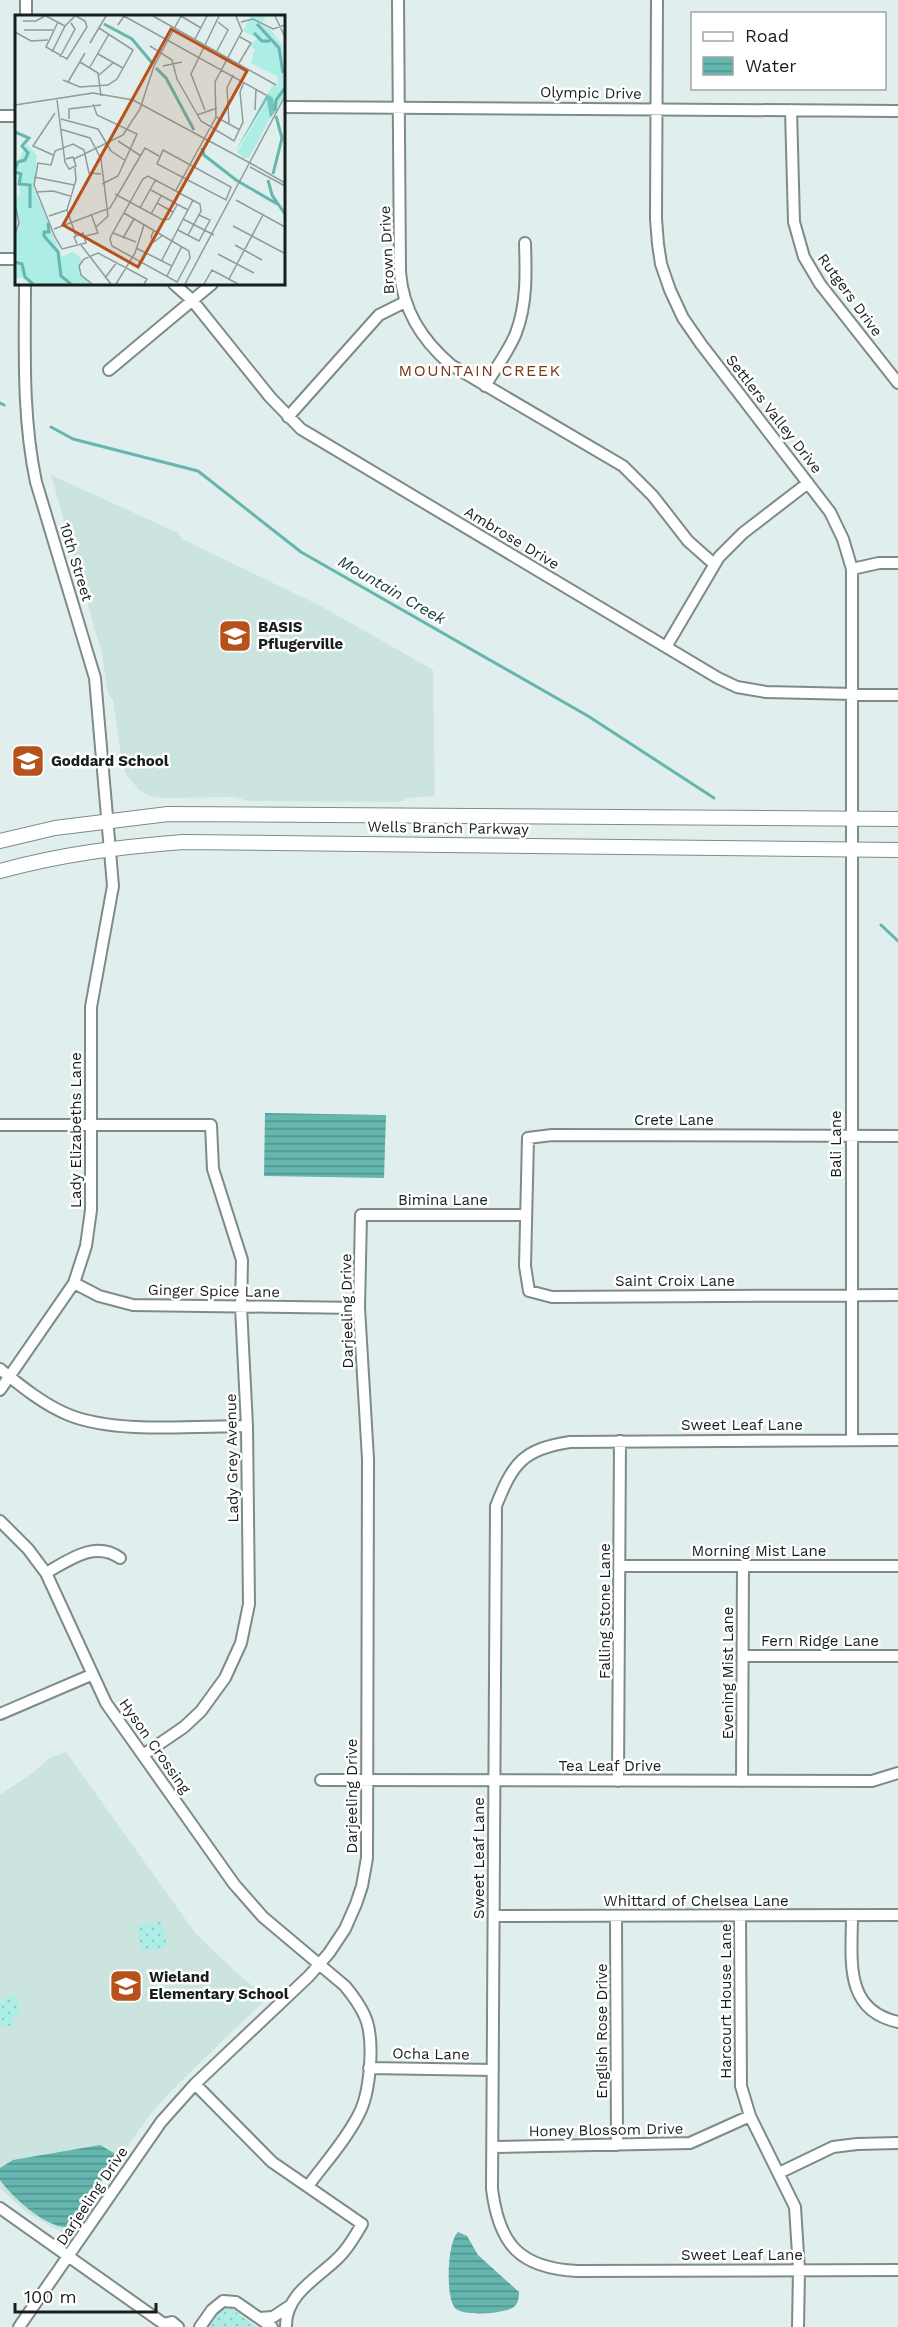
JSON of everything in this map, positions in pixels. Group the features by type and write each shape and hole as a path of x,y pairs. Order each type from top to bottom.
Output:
{"main road":[{"name":"Wells Branch Parkway","path":"0,841 55,828 168,814 898,819"},
{"name":"Wells Branch Parkway","path":"0,871 33,862 110,848 183,842 898,850"}],"street":[{"name":"Brown Drive","path":"398,0 400,272 405,302 423,337 451,365 622,466 653,496 688,541 714,564"},
{"name":"Settlers Valley Drive","path":"657,0 656,219 662,264 670,290 701,344 830,512 843,539 852,569 851,850"},
{"name":"Olympic Drive","path":"285,107 898,111"},
{"name":"Rutgers Drive","path":"791,110 794,222 804,257 820,284 898,383"},
{"path":"485,386 515,335 521,318 526,278 525,243"},
{"name":"10th Street","path":"26,285 25,401 30,456 95,678 110,848"},
{"name":"Ambrose Drive","path":"175,285 192,300 288,417 319,441 718,678 747,690 766,692 898,695"},
{"path":"109,370 211,285"},
{"path":"288,417 379,315 405,302"},
{"path":"666,647 714,564 743,533 808,483"},
{"path":"852,569 879,563 898,563"},
{"name":"Lady Elizabeths Lane","path":"0,1390 74,1283 86,1246 91,1210 91,1007 113,886 110,848"},
{"name":"Bali Lane","path":"851,850 852,1439"},
{"path":"0,1125 92,1125"},
{"name":"Lady Grey Avenue","path":"92,1125 211,1125 213,1169 242,1260 241,1307 247,1426 249,1604 241,1643 225,1678 201,1711 184,1727 143,1755"},
{"name":"Crete Lane","path":"525,1215 528,1138 552,1135 898,1136"},
{"name":"Bimina Lane","path":"361,1215 525,1215"},
{"name":"Darjeeling Drive","path":"19,2327 161,2121 195,2084 321,1964 345,1929 362,1886 367,1858 368,1459 359,1308 361,1215"},
{"name":"Saint Croix Lane","path":"525,1215 525,1266 529,1291 552,1297 898,1295"},
{"name":"Ginger Spice Lane","path":"74,1283 99,1296 133,1305 359,1308"},
{"path":"0,1369 46,1403 68,1415 90,1422 115,1426 247,1426"},
{"name":"Sweet Leaf Lane","path":"898,1440 570,1442 543,1446 526,1457 508,1476 496,1506 492,2189 498,2223 511,2245 521,2255 544,2268 577,2271 898,2270"},
{"name":"Falling Stone Lane","path":"618,1781 620,1441"},
{"name":"Hyson Crossing","path":"0,1521 28,1549 46,1573 91,1675 106,1702 234,1884 263,1917 321,1964 351,1993 367,2022 370,2042 369,2068 361,2111 308,2186"},
{"path":"46,1573 92,1550 110,1551 120,1558"},
{"name":"Morning Mist Lane","path":"620,1566 898,1566"},
{"name":"Evening Mist Lane","path":"742,1781 743,1566"},
{"name":"Fern Ridge Lane","path":"743,1656 898,1656"},
{"path":"0,1714 91,1675"},
{"name":"Tea Leaf Drive","path":"321,1780 872,1782 898,1773"},
{"path":"852,1915 852,1971 860,1997 880,2016 898,2022"},
{"name":"Whittard of Chelsea Lane","path":"494,1916 898,1915"},
{"name":"Harcourt House Lane","path":"740,1916 741,2086 750,2116 795,2207 799,2270 798,2327"},
{"name":"English Rose Drive","path":"616,1917 617,2145"},
{"name":"Ocha Lane","path":"369,2068 493,2070"},
{"path":"195,2084 258,2149 362,2224 346,2250 299,2292 291,2305 286,2327"},
{"name":"Honey Blossom Drive","path":"493,2147 690,2143 750,2116"},
{"path":"779,2173 833,2147 857,2144 898,2144"},
{"path":"0,2208 164,2325 172,2322 178,2327"},
{"path":"193,2327 202,2324 212,2310 223,2301 236,2302 272,2327"},
{"path":"259,2318 273,2317 291,2305"}],"shaded area":[{"name":"BASIS Pflugerville","path":"51,475 178,533 182,539 319,605 433,670 435,796 408,798 399,802 248,801 235,797 161,798 149,796 139,790 127,776 122,764 113,700 108,694 102,654"},
{"name":"Wieland Elementary School","path":"66,1752 196,1934 267,1998 152,2112 65,2234 26,2212 0,2188 0,1795 35,1771 49,1758"},
{"path":"162,1921 167,1947 141,1951 137,1926"},
{"path":"17,1996 20,2015 12,2017 13,2026 0,2026 0,2000 4,2003 4,1998"},
{"path":"231,2308 257,2327 207,2327 218,2311"}],"water":[{"path":"265,1113 386,1115 384,1178 264,1176"},
{"path":"100,2145 119,2156 67,2227 49,2222 30,2210 0,2180 0,2168 13,2160"},
{"path":"458,2232 467,2236 478,2255 519,2292 518,2302 514,2307 500,2312 467,2313 456,2309 452,2304 449,2283 450,2258 454,2238"}],"waterway":[{"name":"Mountain Creek","path":"0,403 4,405"},
{"name":"Mountain Creek","path":"51,427 73,439 198,471 301,552 588,716 714,798"},
{"name":"Mountain Creek","path":"881,925 898,941"}],"place":[{"name":"BASIS Pflugerville","path":"235,636"},
{"name":"Goddard School","path":"28,761"},
{"name":"Wieland Elementary School","path":"126,1986"}],"district":[{"name":"MOUNTAIN CREEK","path":"480,370"}]}
